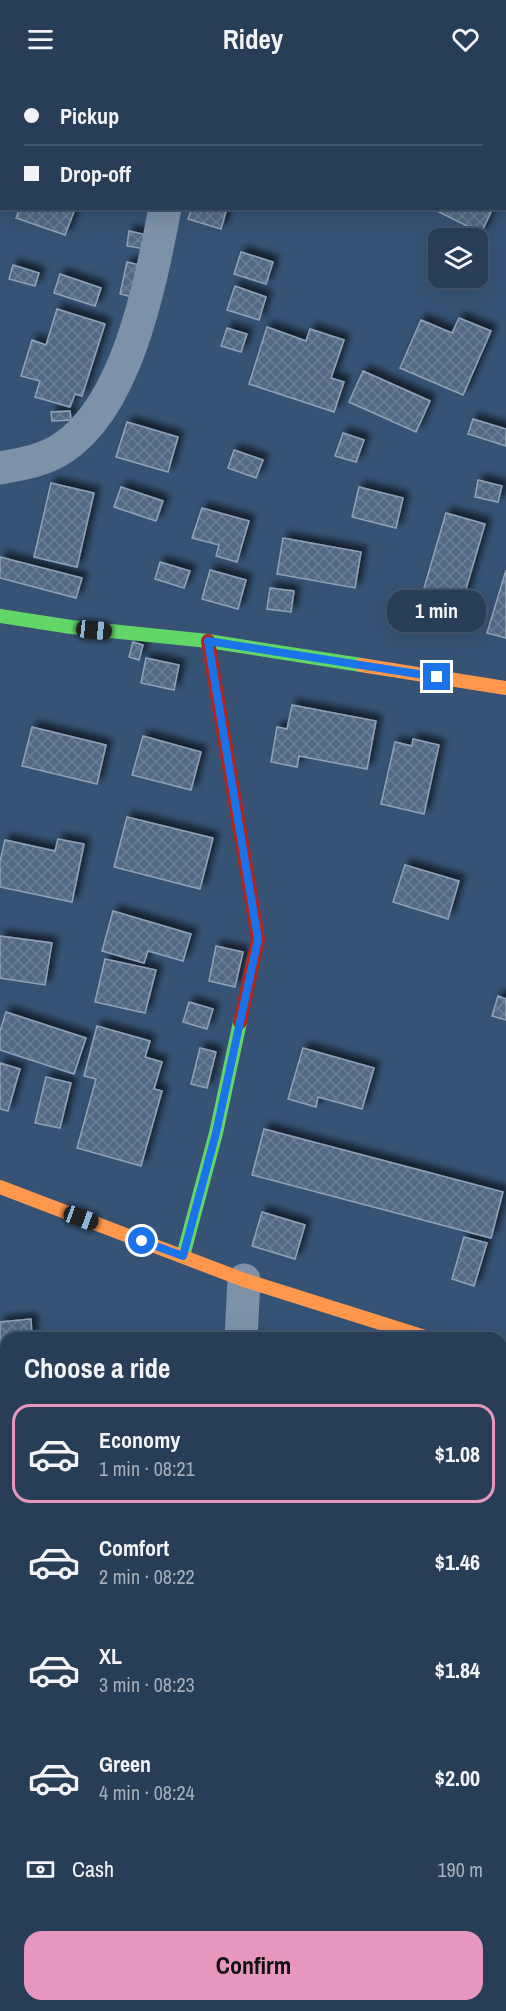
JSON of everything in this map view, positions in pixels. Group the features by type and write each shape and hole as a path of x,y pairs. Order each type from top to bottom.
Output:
{"street":[{"path":"0,468 36,461 62,448 86,427 109,395 141,313 153,271 165,210"},
{"path":"0,616 71,627 208,641 506,688"},
{"path":"183,1256 216,1133 258,939 208,641"},
{"path":"0,1187 244,1280 409,1332"},
{"path":"241,1332 244,1280"}],"building":[{"path":"19,210 75,210 65,235 16,218"},
{"path":"191,210 226,210 221,229 188,219"},
{"path":"435,210 492,210 483,228 471,228"},
{"path":"129,231 147,235 145,249 127,246"},
{"path":"241,252 273,262 266,284 234,274"},
{"path":"127,262 144,266 137,298 120,294"},
{"path":"13,265 39,273 35,286 9,279"},
{"path":"60,274 101,288 95,306 54,293"},
{"path":"235,286 266,297 259,320 227,310"},
{"path":"57,309 105,324 82,396 75,394 70,407 35,397 40,381 21,376 32,340 46,345"},
{"path":"459,318 491,331 463,395 400,368 421,320 452,333"},
{"path":"267,327 306,341 310,329 344,340 331,378 344,382 334,412 249,384"},
{"path":"227,328 247,334 241,352 221,346"},
{"path":"363,371 430,401 416,432 349,402"},
{"path":"70,411 71,420 52,421 51,412"},
{"path":"473,419 506,429 506,446 468,434"},
{"path":"127,422 178,437 168,472 116,457"},
{"path":"343,433 364,440 356,462 335,456"},
{"path":"234,450 263,460 256,478 228,468"},
{"path":"478,480 502,486 498,502 475,497"},
{"path":"51,483 94,493 77,567 34,557"},
{"path":"121,487 163,501 156,521 114,507"},
{"path":"359,487 403,498 396,528 352,517"},
{"path":"202,508 249,521 237,562 216,556 219,545 192,538"},
{"path":"446,513 485,524 456,623 417,612"},
{"path":"283,538 361,552 355,588 277,574"},
{"path":"0,557 82,578 76,598 0,578"},
{"path":"160,562 190,571 184,588 155,579"},
{"path":"210,570 246,580 238,609 202,599"},
{"path":"506,570 506,638 487,633"},
{"path":"270,588 294,591 291,612 267,609"},
{"path":"133,642 143,645 139,660 129,657"},
{"path":"146,658 179,665 174,690 141,683"},
{"path":"292,705 376,721 367,769 299,756 297,767 271,762 277,727 287,729"},
{"path":"32,727 106,745 97,784 22,766"},
{"path":"143,736 201,752 191,790 132,775"},
{"path":"413,739 439,745 424,814 381,804 395,742 412,746"},
{"path":"127,817 213,838 200,889 114,867"},
{"path":"58,839 84,844 72,902 0,887 0,861 5,840 55,851"},
{"path":"405,865 459,881 448,919 393,902"},
{"path":"113,911 191,934 183,961 148,951 144,963 102,951"},
{"path":"0,936 52,943 45,985 0,978"},
{"path":"216,946 243,952 235,987 209,981"},
{"path":"105,959 156,970 145,1013 95,1002"},
{"path":"498,996 506,999 506,1020 492,1016"},
{"path":"189,1002 213,1009 207,1029 183,1022"},
{"path":"6,1012 86,1038 74,1074 0,1050 0,1031"},
{"path":"97,1026 150,1041 145,1057 162,1062 154,1089 162,1091 141,1166 77,1148 96,1079 84,1076"},
{"path":"200,1048 216,1052 207,1088 191,1084"},
{"path":"303,1048 374,1068 362,1109 318,1097 316,1107 288,1099"},
{"path":"0,1063 20,1069 8,1111 0,1109"},
{"path":"46,1077 71,1083 60,1128 35,1123"},
{"path":"264,1129 503,1192 491,1238 252,1175"},
{"path":"262,1212 305,1225 295,1259 252,1246"},
{"path":"464,1237 487,1243 474,1286 452,1279"},
{"path":"31,1319 32,1332 0,1332 0,1322"}],"traffic: fast":[{"path":"0,616 71,627 208,641 361,665"},
{"path":"183,1256 216,1133 240,1022"}],"traffic: slow":[{"path":"361,665 506,688"},
{"path":"0,1187 244,1280 409,1332"}],"traffic: jam":[{"path":"208,641 258,939 240,1022"}],"route":[{"path":"142,1241 183,1256 216,1133 258,939 208,641 437,677"}]}
